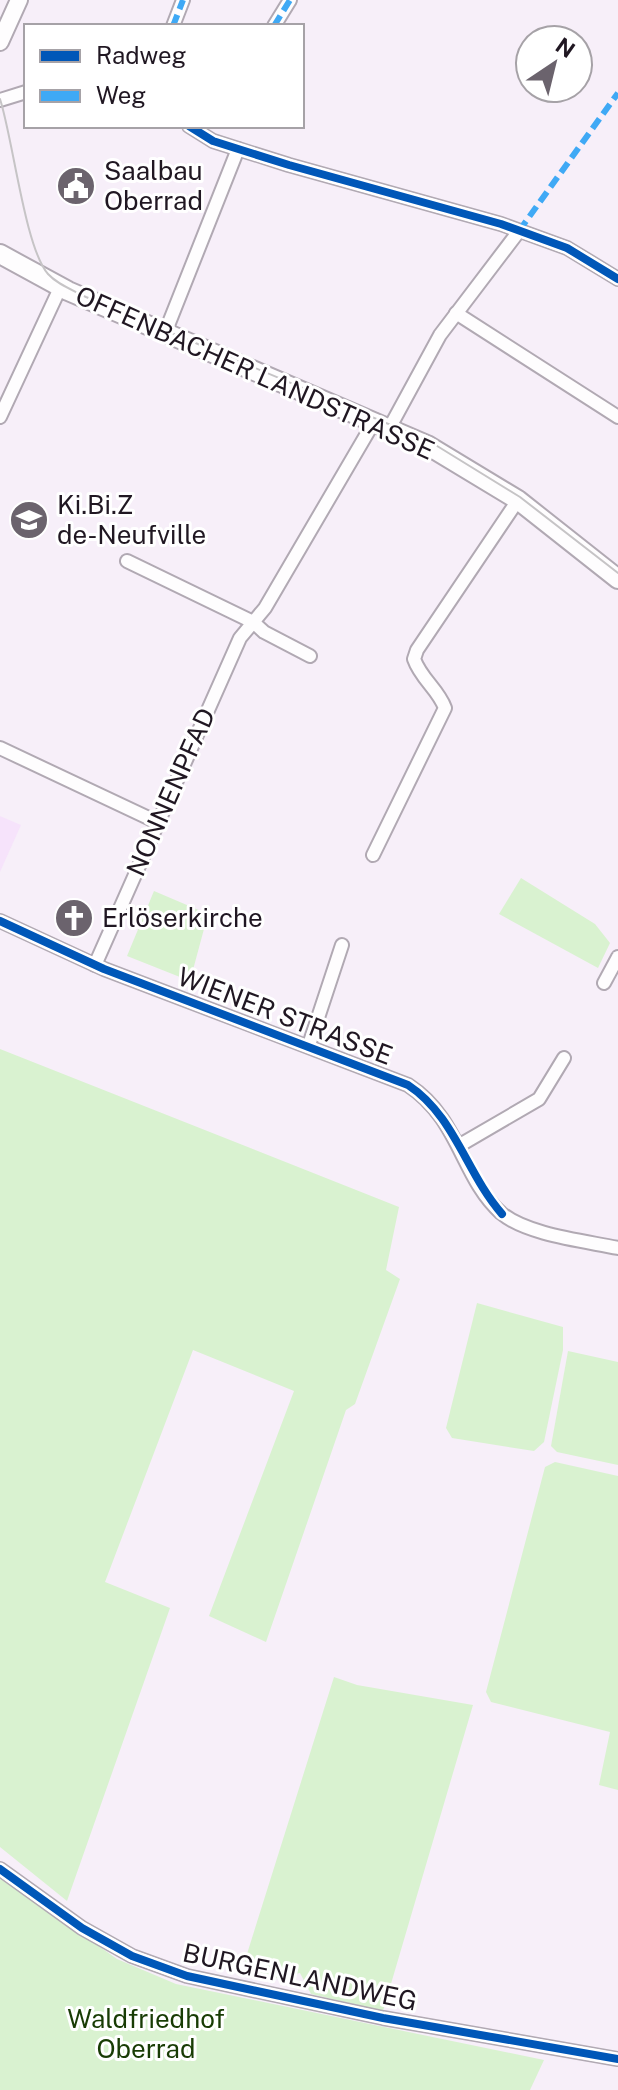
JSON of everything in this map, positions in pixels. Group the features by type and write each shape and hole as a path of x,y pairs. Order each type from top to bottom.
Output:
{"main road":[{"name":"OFFENBACHER LANDSTRASSE","path":"0,254 54,284 427,445 518,500 618,579"}],"street":[{"path":"0,42 19,0"},
{"path":"174,24 183,0"},
{"path":"275,24 290,0"},
{"path":"0,100 24,93"},
{"path":"208,132 238,149 519,231 567,248 618,279"},
{"path":"165,333 238,149"},
{"name":"NONNENPFAD","path":"95,965 240,638 265,608 456,313 519,231"},
{"path":"0,417 54,284"},
{"path":"456,313 618,417"},
{"path":"373,855 445,708 442,699 419,674 414,659 417,650 518,500"},
{"path":"127,561 253,622 264,632 310,656"},
{"path":"0,748 157,822"},
{"name":"WIENER STRASSE","path":"0,921 95,965 408,1085 424,1095 438,1110 488,1198 502,1214 517,1223 547,1233 618,1248"},
{"name":"WIENER STRASSE","path":"309,1045 342,945"},
{"path":"604,983 618,957"},
{"path":"460,1145 539,1099 564,1058"},
{"name":"BURGENLANDWEG","path":"0,1869 82,1928 132,1956 187,1976 383,2018 618,2059"}],"shaded area":[{"path":"0,816 21,825 0,872"}],"green space":[{"path":"521,878 595,924 610,943 598,968 499,914"},
{"path":"154,891 208,914 190,981 127,956"},
{"path":"0,1049 399,1207 386,1270 400,1279 355,1404 346,1410 266,1642 209,1616 294,1391 193,1350 105,1582 170,1608 67,1901 0,1847"},
{"path":"477,1303 563,1327 563,1350 544,1442 534,1451 452,1438 446,1428"},
{"path":"568,1351 618,1362 618,1465 557,1452 551,1446"},
{"path":"555,1462 618,1476 618,1790 599,1785 610,1732 491,1702 486,1692 545,1467"},
{"path":"334,1677 357,1685 473,1705 383,2011 311,1994 300,1973 272,1979 241,1973"},
{"name":"Waldfriedhof Oberrad","path":"0,1876 117,1959 176,1984 544,2060 530,2090 0,2090"}],"tram line":[{"path":"0,99 33,241 40,261 56,281 86,297 429,441 520,497 618,573"}],"marked path":[{"path":"174,24 183,0"},
{"path":"275,24 290,0"},
{"path":"519,231 618,93"}],"cycle path":[{"path":"192,128 213,141 289,165 501,224 567,248 618,279"},
{"path":"0,921 104,969 408,1085 437,1112 502,1214"},
{"path":"0,1869 82,1928 132,1956 187,1976 383,2018 618,2059"}],"place":[{"name":"Saalbau Oberrad","path":"76,186"},
{"name":"Ki.Bi.Z de-Neufville","path":"29,520"},
{"name":"Erlöserkirche","path":"74,918"}]}
